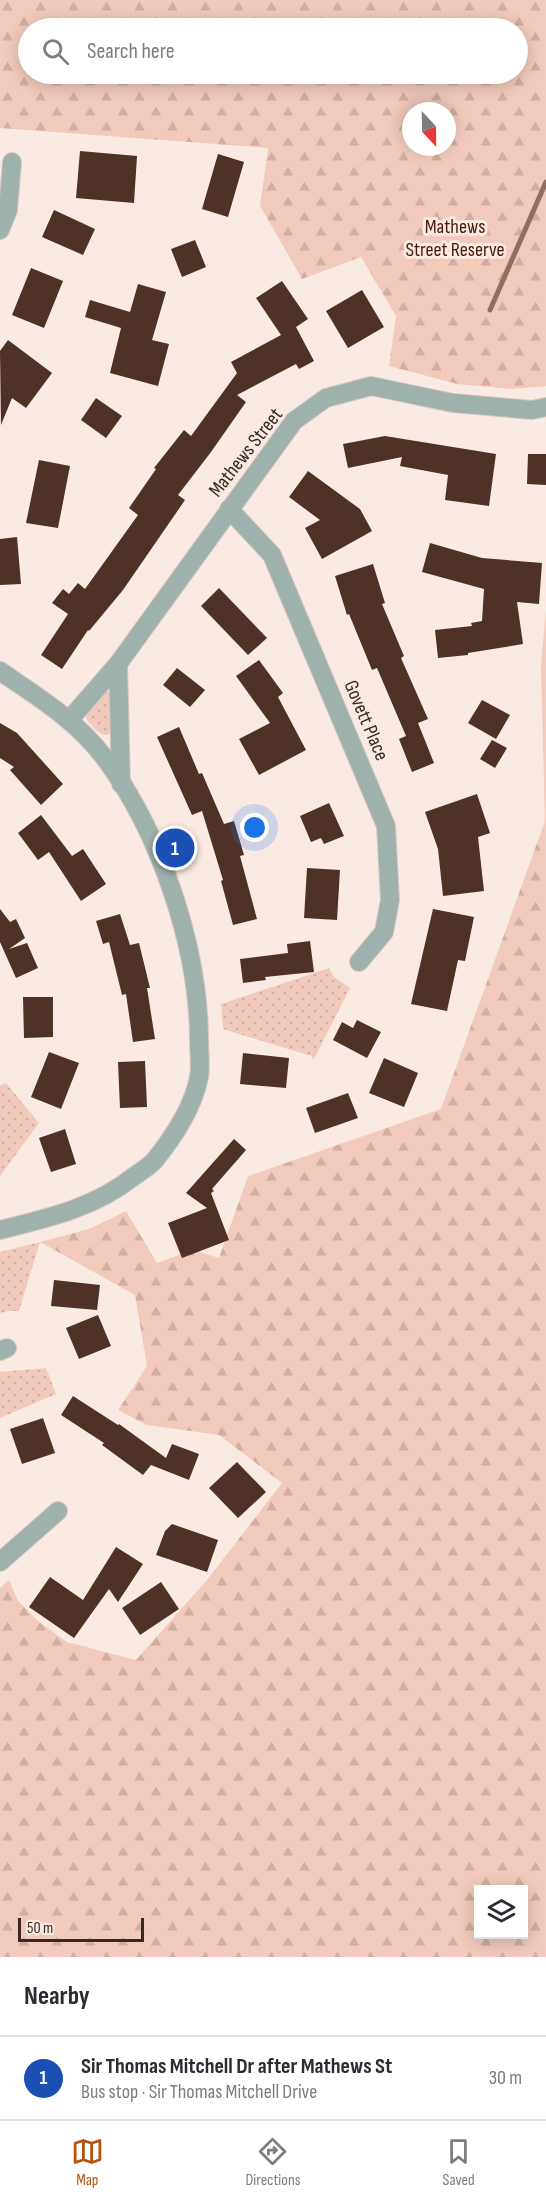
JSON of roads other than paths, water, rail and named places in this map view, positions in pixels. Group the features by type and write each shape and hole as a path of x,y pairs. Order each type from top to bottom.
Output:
{"street":[{"path":"0,230 8,210 12,162"},
{"name":"Mathews Street","path":"70,719 118,664 294,421 326,398 371,386 453,403 532,410 546,407"},
{"name":"Govett Place","path":"229,509 272,555 386,826 390,900 384,932 358,962"},
{"path":"118,664 121,784"},
{"path":"0,670 70,719 104,758 145,821 184,924 199,1021 199,1076 186,1116 153,1162 118,1188 94,1202 60,1215 0,1230"},
{"path":"0,1562 58,1511"}],"waterway":[{"path":"490,310 546,182"}],"place":[{"name":"Sir Thomas Mitchell Dr after Mathews St","path":"175,848"}],"park label":[{"name":"Mathews Street Reserve","path":"455,238"}]}
